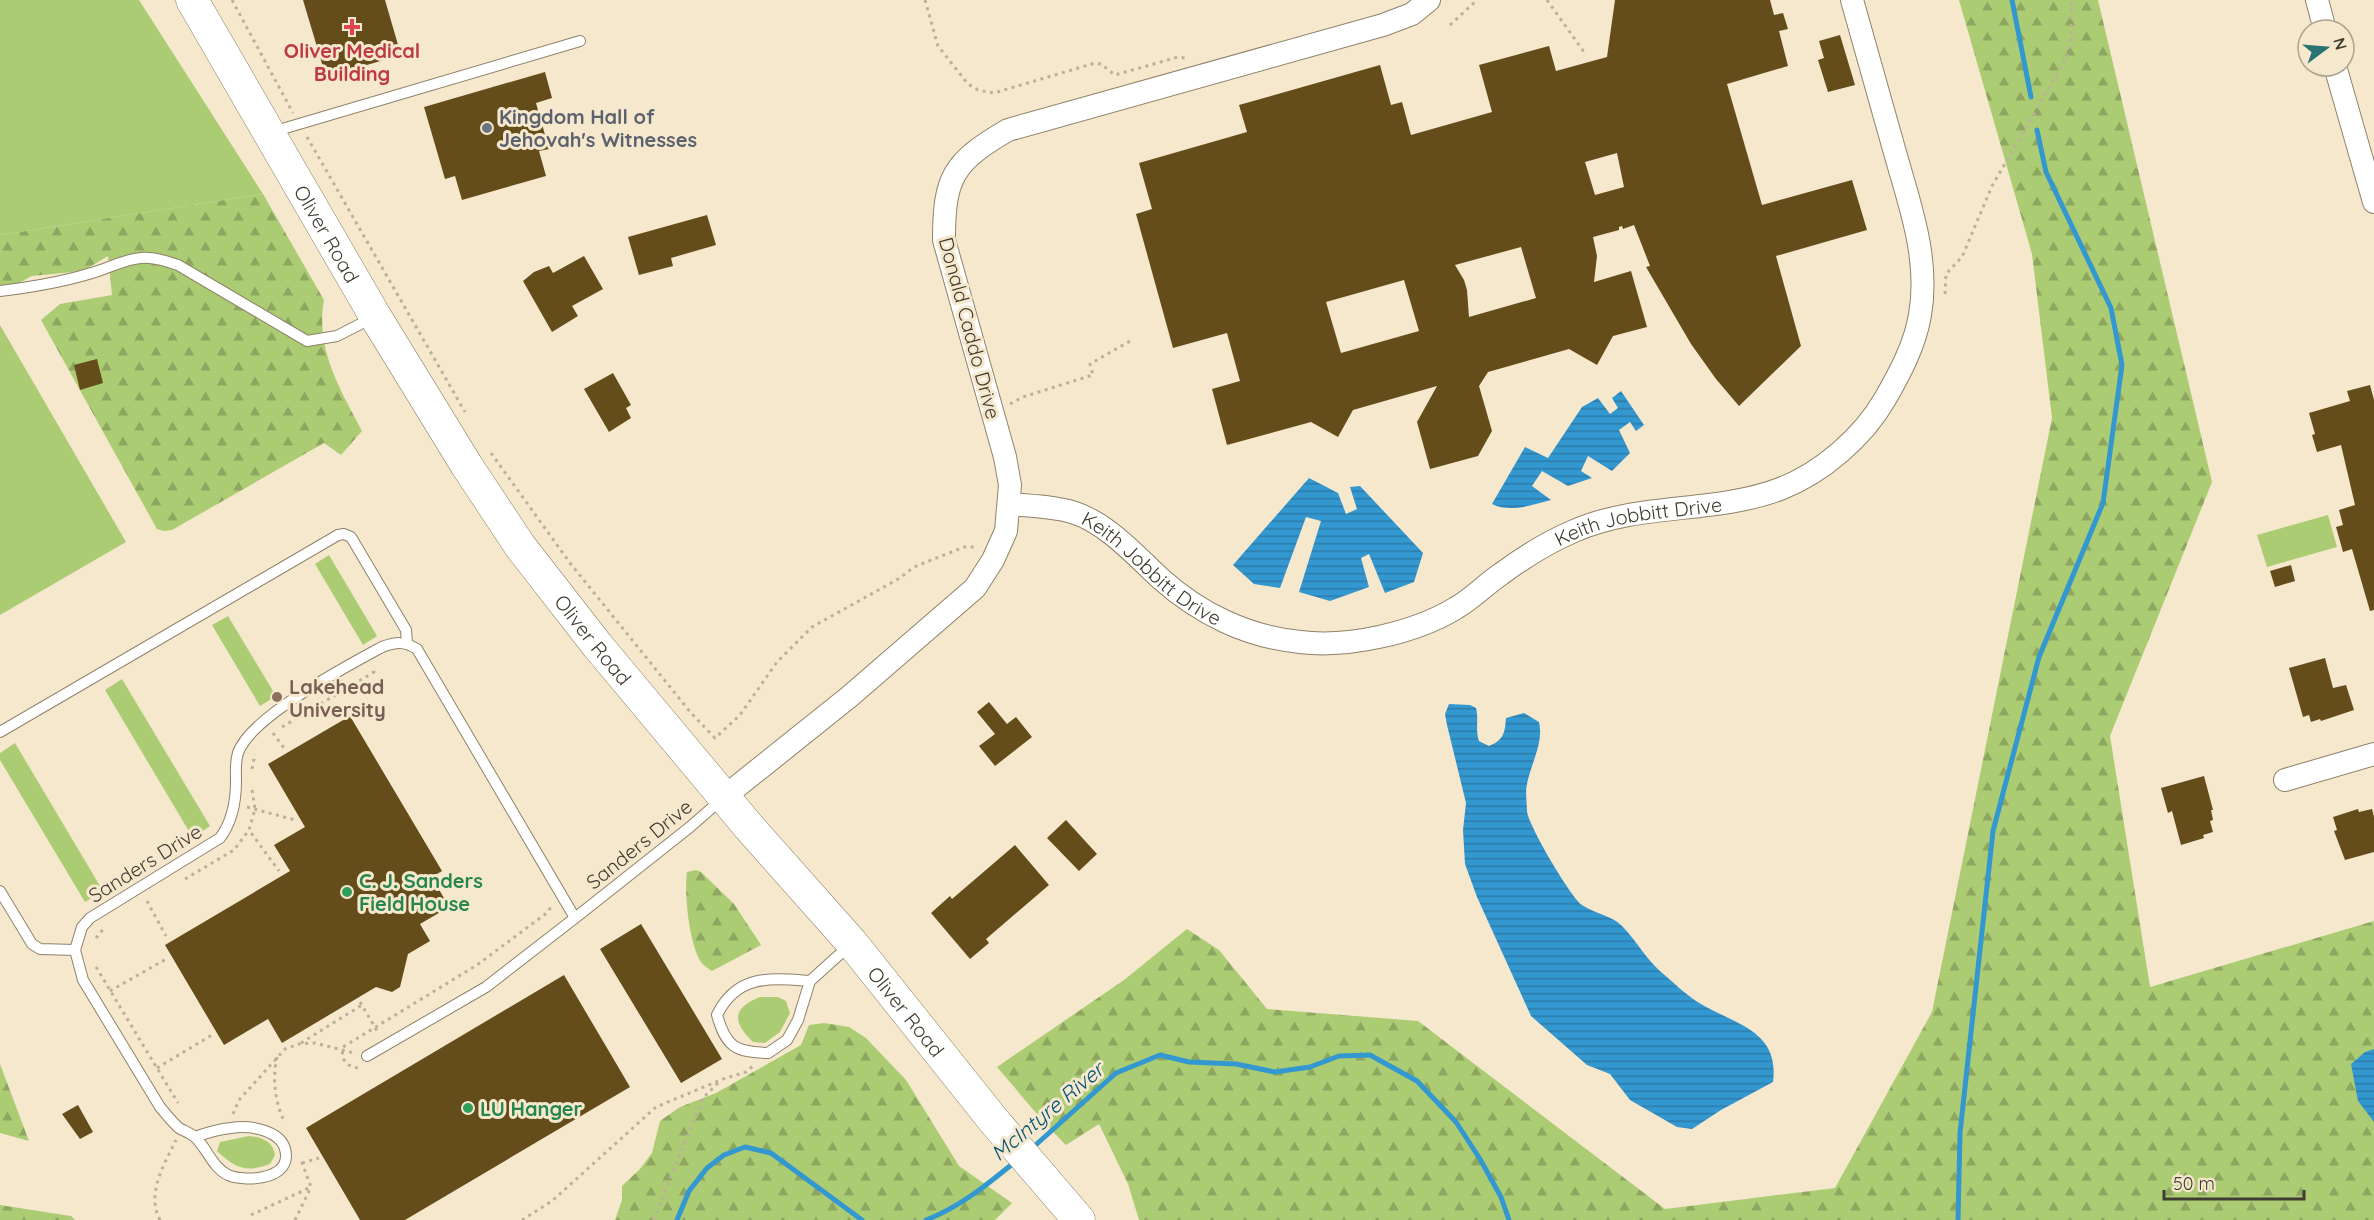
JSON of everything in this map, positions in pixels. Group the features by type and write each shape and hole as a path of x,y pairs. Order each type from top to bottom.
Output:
{"main road":[{"name":"Oliver Road","path":"192,0 375,316 467,466 520,546 597,645 724,797 852,943 994,1121 1078,1220"}],"street":[{"name":"Donald Caddo Drive","path":"724,797 849,697 975,588 993,560 1006,531 1010,486 1005,457 944,240 944,209 948,190 960,166 976,148 1008,130 1383,25 1412,14 1429,0"},
{"name":"Keith Jobbitt Drive","path":"1009,504 1075,512 1111,533 1178,594 1213,617 1250,632 1300,642 1344,643 1381,636 1425,623 1457,608 1500,574 1537,549 1575,530 1615,516 1714,504 1760,495 1795,483 1832,458 1860,435 1877,412 1901,371 1920,316 1923,276 1918,233 1852,0"},
{"path":"2317,0 2322,18"},
{"path":"2338,78 2374,202"},
{"path":"2285,780 2374,754"}],"lane":[{"path":"268,133 580,41"},
{"path":"0,291 34,286 100,270 121,262 142,258 160,259 178,265 307,341 337,336 375,316"},
{"path":"0,732 338,535 344,534 351,537 406,630 407,643"},
{"name":"Sanders Drive","path":"75,950 82,927 90,918 220,838 227,829 234,804 236,758 241,744 250,733 308,690 382,647 393,643 407,643 417,649 425,659 575,918"},
{"name":"Sanders Drive","path":"365,1061 385,1045 486,987 690,827 724,797"},
{"path":"0,891 32,944 40,949 75,950 83,980 160,1107 181,1129 195,1137 213,1163 226,1174 243,1180 259,1180 282,1166 286,1157 284,1146 274,1135 257,1129 231,1128 195,1137"},
{"path":"810,981 757,980 740,987 724,1000 717,1015 722,1034 734,1047 768,1053 787,1040 798,1020 810,981 852,943"}],"path":[{"path":"232,0 300,124 470,420"},
{"path":"926,0 938,46 969,84 986,93 994,93 1095,63 1101,64 1115,75 1178,57 1185,58 1210,74"},
{"path":"1450,25 1477,0"},
{"path":"1546,0 1584,52"},
{"path":"1944,294 1946,273 1962,257 1992,186 2067,57 2071,36 2071,0"},
{"path":"1003,407 1023,397 1094,375 1090,364 1131,341"},
{"path":"488,450 570,563 691,713 715,738 740,715 777,662 812,627 900,578 914,567 964,547 974,547"},
{"path":"267,738 374,672 364,657"},
{"path":"273,733 284,748"},
{"path":"252,776 255,754 258,749"},
{"path":"176,884 234,850 249,830 255,809 252,788"},
{"path":"234,804 295,819"},
{"path":"249,830 279,871"},
{"path":"365,1061 350,1066 344,1061 343,1047 477,965 548,912 559,892"},
{"path":"138,906 156,896"},
{"path":"147,901 166,936"},
{"path":"94,944 96,937 108,926"},
{"path":"109,991 168,958"},
{"path":"94,964 181,1109 190,1116 181,1129 159,1174 154,1205 160,1220"},
{"path":"231,1128 239,1100 277,1056 361,1004 385,1045"},
{"path":"157,1068 213,1035"},
{"path":"299,1044 315,1043 342,1050 365,1061"},
{"path":"522,1220 552,1201 656,1107 723,1079 746,1072 768,1053"},
{"path":"277,1056 274,1070 275,1085 278,1105 286,1129 280,1125"},
{"path":"653,1220 703,1098 723,1079"},
{"path":"225,1116 238,1114"},
{"path":"295,1220 311,1187 299,1156"},
{"path":"302,1163 319,1158"},
{"path":"251,1215 311,1187"}],"green space":[{"path":"0,0 139,0 263,194 0,235"},
{"path":"1959,0 2098,0 2212,482 2110,736 2150,987 2374,921 2374,1220 1139,1220 1128,1184 1099,1124 1066,1145 997,1067 1124,980 1187,929 1219,950 1267,1009 1418,1021 1665,1209 1835,1188 1932,1012 2052,418 2032,254"},
{"path":"263,194 324,300 322,318 326,352 338,384 362,431 341,455 324,443 172,530 157,529 41,320 60,304 112,295 108,256 83,271 32,276 0,293 0,235"},
{"path":"0,325 126,542 0,615"},
{"path":"2328,515 2337,547 2267,567 2257,535"},
{"path":"329,555 377,636 363,645 315,564"},
{"path":"228,616 276,696 260,706 212,625"},
{"path":"122,679 210,826 193,838 105,690"},
{"path":"15,743 103,891 85,902 0,760 0,753"},
{"path":"696,870 701,872 734,904 761,945 712,971 702,963 697,954 688,918 687,872"},
{"path":"760,997 778,997 786,1001 790,1013 780,1032 765,1043 753,1042 746,1035 741,1028 738,1016 744,1006"},
{"path":"824,1023 849,1027 866,1038 906,1080 959,1166 1012,1203 995,1220 615,1220 622,1200 622,1186 640,1169 652,1153 660,1121 680,1107 716,1093 801,1045 809,1025"},
{"path":"0,1064 29,1141 0,1133"},
{"path":"249,1136 262,1139 272,1146 275,1155 270,1164 254,1168 241,1167 217,1151 220,1142"},
{"path":"0,1205 71,1216 75,1220 0,1220"}],"water":[{"path":"1621,391 1644,425 1636,431 1630,422 1619,430 1630,453 1612,471 1588,456 1581,471 1592,478 1568,486 1542,471 1532,486 1551,500 1514,508 1492,504 1525,447 1548,458 1582,407 1598,398 1610,414 1618,408 1612,398"},
{"path":"1309,478 1338,493 1346,514 1357,509 1350,487 1360,486 1423,553 1414,582 1385,593 1369,554 1361,558 1369,587 1330,601 1299,592 1321,521 1306,517 1280,588 1254,584 1233,565"},
{"path":"1449,704 1470,705 1476,708 1479,741 1489,746 1503,735 1506,718 1524,713 1539,722 1540,738 1526,787 1527,811 1534,830 1560,875 1582,905 1613,919 1622,926 1656,967 1687,994 1710,1009 1738,1022 1761,1039 1769,1050 1773,1064 1773,1082 1721,1110 1692,1129 1677,1127 1630,1100 1610,1074 1587,1065 1531,1016 1477,897 1465,864 1463,830 1466,803 1445,714"},
{"path":"2374,1049 2374,1122 2358,1101 2351,1064 2365,1052"}],"building":[{"name":"Oliver Medical Building","path":"303,0 385,0 401,55 326,77"},
{"path":"1615,0 1770,0 1774,15 1783,13 1788,29 1779,31 1788,66 1727,84 1762,205 1852,180 1867,230 1776,256 1801,346 1739,406 1691,344 1646,267 1650,266 1634,225 1623,229 1622,226 1619,230 1593,237 1597,256 1594,282 1631,271 1647,327 1613,336 1597,365 1569,349 1488,372 1479,386 1492,431 1478,456 1430,469 1417,422 1437,386 1353,410 1338,437 1311,422 1227,445 1212,389 1240,381 1227,333 1173,348 1136,214 1152,209 1139,163 1247,132 1239,105 1380,65 1391,105 1402,102 1411,135 1492,112 1479,65 1549,46 1556,71 1607,57","holes":["1617,153 1624,187 1595,195 1585,162","1521,247 1536,298 1469,317 1467,290 1455,265","1404,280 1419,331 1341,353 1326,302"]},
{"path":"1840,35 1855,85 1828,92 1818,60 1824,58 1819,41"},
{"name":"Kingdom Hall of Jehovah's Witnesses","path":"545,72 552,98 536,103 549,149 539,151 546,176 462,200 455,176 445,179 424,107"},
{"path":"707,215 716,245 671,258 673,266 639,275 628,237"},
{"path":"584,256 603,289 572,306 578,316 552,332 523,281 534,272 549,266 553,273"},
{"path":"97,359 103,383 80,390 74,365"},
{"path":"613,373 631,405 626,408 631,418 609,432 584,389"},
{"path":"2370,385 2374,400 2374,610 2370,611 2352,549 2343,552 2336,527 2343,525 2339,510 2355,505 2341,445 2317,452 2309,413 2350,401 2347,391"},
{"path":"2291,565 2295,581 2275,587 2270,571"},
{"path":"2325,658 2333,688 2346,685 2354,710 2311,722 2309,715 2303,717 2289,668"},
{"path":"989,702 1007,724 1016,717 1032,737 995,766 979,746 995,734 977,712"},
{"name":"C. J. Sanders Field House","path":"350,716 442,871 432,877 449,907 420,924 430,941 408,954 400,987 392,992 376,987 282,1043 268,1019 224,1045 165,945 290,871 274,845 305,827 268,764"},
{"path":"2204,776 2213,810 2211,810 2213,820 2210,821 2213,832 2203,835 2204,838 2181,845 2172,811 2168,813 2161,788"},
{"path":"2358,809 2359,812 2372,809 2374,852 2345,860 2334,831 2337,830 2333,817"},
{"path":"1066,820 1097,854 1079,871 1047,838"},
{"path":"1015,845 1049,885 986,939 989,943 970,959 931,913 950,896 952,899"},
{"path":"641,924 722,1059 681,1083 600,949"},
{"name":"LU Hanger","path":"564,975 630,1087 405,1220 360,1220 306,1128"},
{"path":"78,1105 93,1132 80,1139 62,1114"}],"waterway":[{"path":"2012,0 2031,97"},
{"path":"1958,1220 1960,1133 1993,831 2039,657 2103,503 2122,365 2111,308 2046,172 2037,130"},
{"name":"McIntyre River","path":"1030,1150 1116,1073 1160,1055 1189,1062 1236,1064 1275,1072 1310,1067 1339,1056 1370,1055 1417,1081 1456,1122 1501,1197 1509,1220"},
{"name":"McIntyre River","path":"677,1220 689,1191 707,1168 724,1155 745,1147 771,1153 862,1220"},
{"name":"McIntyre River","path":"926,1220 962,1202 1016,1161"}],"place":[{"name":"Oliver Medical Building","path":"352,27"},
{"name":"Kingdom Hall of Jehovah's Witnesses","path":"487,128"},
{"name":"Lakehead University","path":"277,697"},
{"name":"C. J. Sanders Field House","path":"347,892"},
{"name":"LU Hanger","path":"468,1108"}]}
